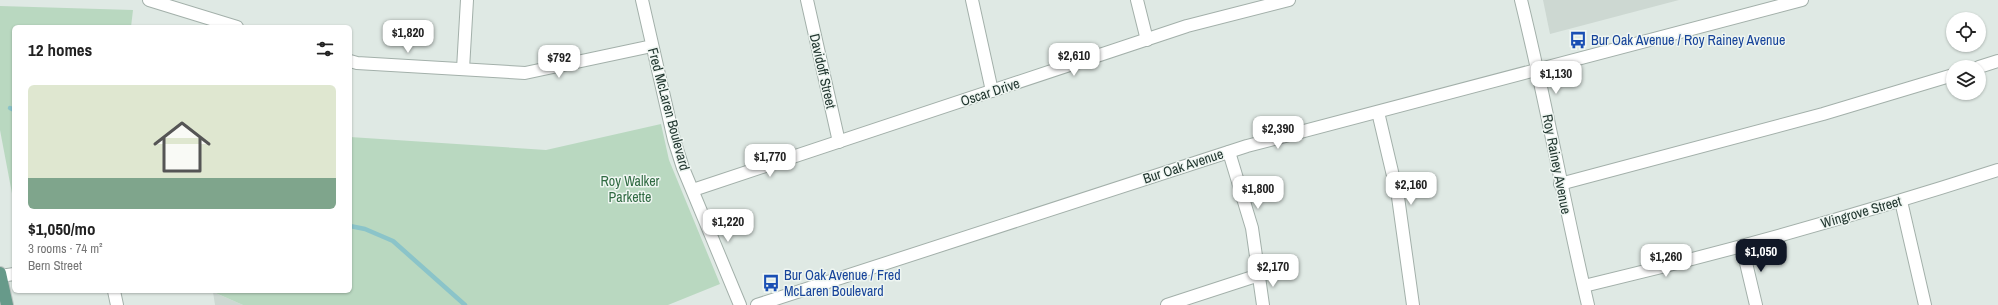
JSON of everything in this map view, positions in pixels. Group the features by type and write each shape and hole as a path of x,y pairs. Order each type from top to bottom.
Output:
{"main road":[{"path":"0,274 6,304"}],"street":[{"path":"149,0 183,6 233,25"},
{"path":"462,69 467,0"},
{"name":"Fred McLaren Boulevard","path":"642,0 674,140 740,305"},
{"name":"Davidoff Street","path":"807,0 839,142"},
{"path":"972,0 992,91"},
{"path":"1137,0 1147,40"},
{"name":"Oscar Drive","path":"693,190 1187,26 1289,0"},
{"name":"Roy Rainey Avenue","path":"1520,0 1553,137 1560,184 1588,305"},
{"name":"Bur Oak Avenue","path":"757,305 1229,152 1538,70 1768,4 1802,0"},
{"path":"352,62 515,74 535,72 652,46"},
{"path":"1986,65 1998,61"},
{"path":"1560,184 1823,114 1946,77"},
{"path":"1378,112 1398,197 1413,305"},
{"path":"1229,152 1252,228 1263,305"},
{"name":"Wingrove Street","path":"1584,286 1742,246 1902,201 1998,170"},
{"path":"1902,201 1925,305"},
{"path":"1742,246 1756,305"},
{"path":"0,274 12,274"},
{"path":"1167,305 1259,275"},
{"path":"114,293 117,305"}],"shaded area":[{"path":"1543,0 1679,0 1550,34"},
{"path":"213,293 243,305 215,305"}],"green space":[{"path":"0,6 133,10 131,25 12,25 12,193 0,130"},
{"name":"Roy Walker Parkette","path":"661,124 669,160 720,284 668,305 243,305 216,293 352,293 352,137 546,150"}],"waterway":[{"path":"352,226 365,229 393,241 465,305"}],"place":[{"name":"Bur Oak Avenue / Roy Rainey Avenue","path":"1578,40"},
{"name":"Bur Oak Avenue / Fred McLaren Boulevard","path":"771,283"}]}
